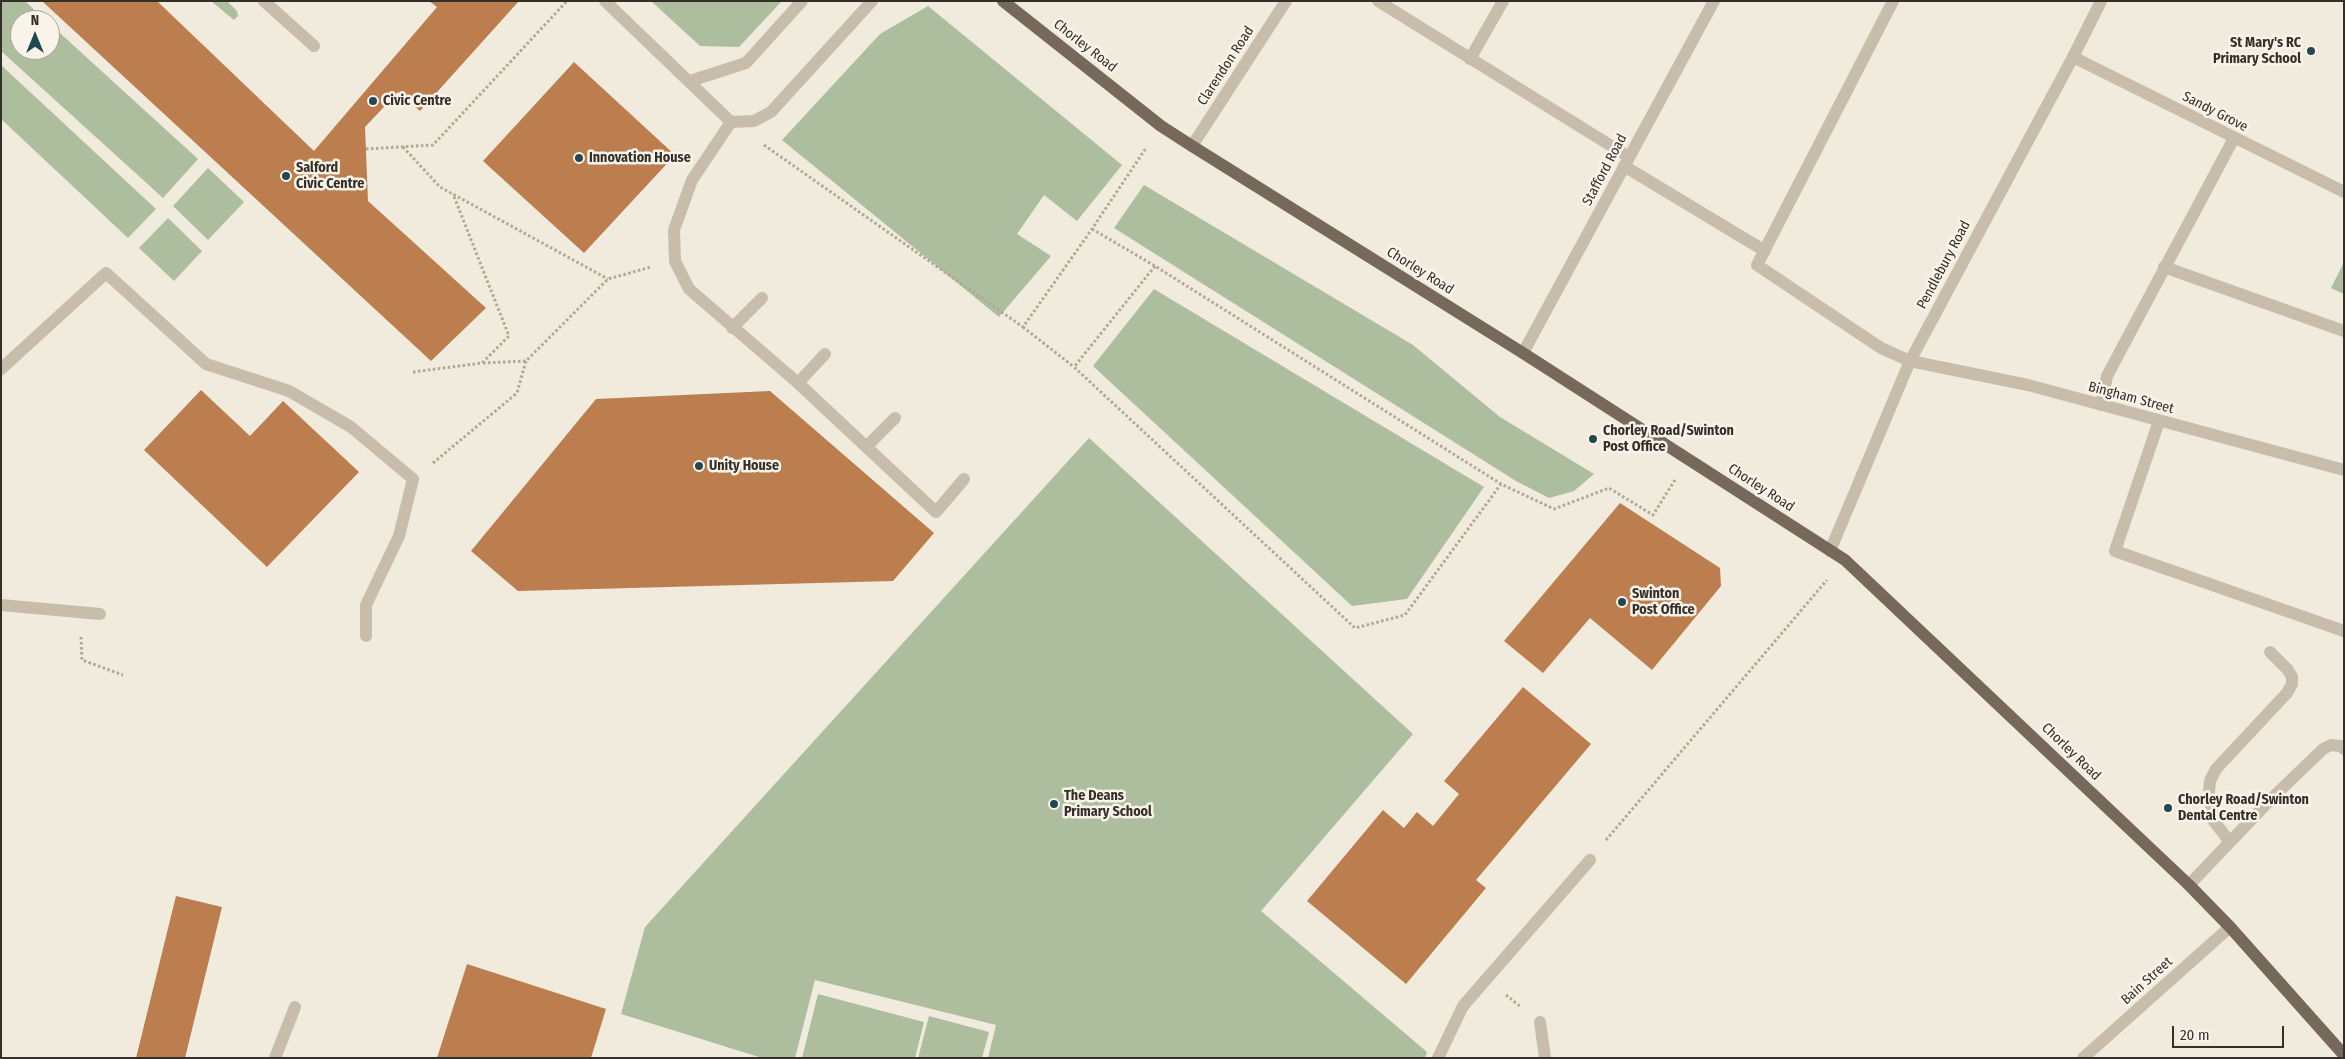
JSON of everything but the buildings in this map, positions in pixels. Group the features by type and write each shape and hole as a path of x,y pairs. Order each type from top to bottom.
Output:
{"main road":[{"name":"Chorley Road","path":"1003,1 1161,126 1523,352 1845,560 2189,885 2230,927 2344,1055"}],"street":[{"path":"264,1 314,46"},
{"path":"605,1 731,122 754,121 771,112 872,1"},
{"path":"690,81 746,63 802,1"},
{"name":"Clarendon Road","path":"1192,146 1286,1"},
{"path":"1378,1 1764,251 1893,1"},
{"path":"1470,59 1503,1"},
{"name":"Stafford Road","path":"1523,352 1714,1"},
{"name":"Pendlebury Road","path":"1830,551 1910,361 2073,57 2101,1"},
{"name":"Sandy Grove","path":"2073,57 2344,192"},
{"path":"731,122 692,180 674,230 675,261 689,289 798,383 936,512 964,480"},
{"path":"2101,405 2107,376 2234,138"},
{"name":"Bingham Street","path":"1764,251 1757,265 1881,348 1910,361 2028,385 2344,470"},
{"path":"2164,267 2344,331"},
{"path":"1,369 106,273 206,364 289,391 351,427 413,480 398,536 366,605 366,636"},
{"path":"732,328 762,298"},
{"path":"798,383 825,354"},
{"path":"866,447 895,418"},
{"path":"2159,421 2115,551 2344,631"},
{"path":"1,605 100,614"},
{"path":"2230,842 2213,820 2209,792 2210,781 2216,769 2287,693 2292,684 2292,677 2288,670 2270,652"},
{"path":"2189,885 2323,749 2331,745 2341,746 2344,750"},
{"path":"1438,1058 1463,1006 1590,860"},
{"name":"Bain Street","path":"2083,1058 2230,927"},
{"path":"275,1058 295,1007"},
{"path":"1540,1022 1545,1058"}],"path":[{"path":"366,149 433,145 567,1"},
{"path":"731,122 1023,327 1074,367 1355,628 1405,615 1501,484"},
{"path":"1023,327 1161,126"},
{"path":"403,147 440,187 608,279"},
{"path":"453,194 509,336 482,363"},
{"path":"1092,229 1156,266 1501,484 1554,509 1609,488 1653,515 1689,459"},
{"path":"413,480 517,393 526,361 608,279 675,261"},
{"path":"1074,367 1156,266"},
{"path":"413,372 482,363 526,361"},
{"path":"1590,860 1845,560"},
{"path":"80,612 82,660 124,674"},
{"path":"1486,979 1540,1022"}],"green space":[{"path":"1,1 25,1 34,10 10,10 10,59 1,51"},
{"path":"211,1 227,1 237,11 238,16 234,20"},
{"path":"651,1 782,1 739,47 700,46"},
{"path":"928,6 1122,165 1077,221 1044,195 1017,234 1051,256 999,317 782,140 880,34"},
{"path":"60,33 198,159 163,198 11,60 60,60"},
{"path":"1,65 156,209 128,238 1,119"},
{"path":"208,168 244,202 208,240 173,206"},
{"path":"1144,185 1413,345 1500,417 1594,474 1574,491 1549,498 1516,481 1114,228"},
{"path":"168,218 202,251 174,281 139,248"},
{"path":"2344,262 2344,294 2331,288"},
{"path":"1154,289 1484,487 1407,599 1352,606 1093,366"},
{"name":"The Deans Primary School","path":"1089,438 1413,734 1261,911 1427,1052 1425,1058 988,1058 996,1025 815,980 795,1058 762,1058 621,1014 645,927"},
{"path":"818,994 924,1022 915,1058 802,1058"},
{"path":"929,1016 989,1032 982,1058 918,1058"}],"place":[{"name":"St Mary's RC Primary School","path":"2311,51"},
{"name":"Civic Centre","path":"373,101"},
{"name":"Innovation House","path":"579,158"},
{"name":"Salford Civic Centre","path":"286,176"},
{"name":"Chorley Road/Swinton Post Office","path":"1593,439"},
{"name":"Unity House","path":"699,466"},
{"name":"Swinton Post Office","path":"1622,602"},
{"name":"The Deans Primary School","path":"1054,804"},
{"name":"Chorley Road/Swinton Dental Centre","path":"2168,808"}]}
